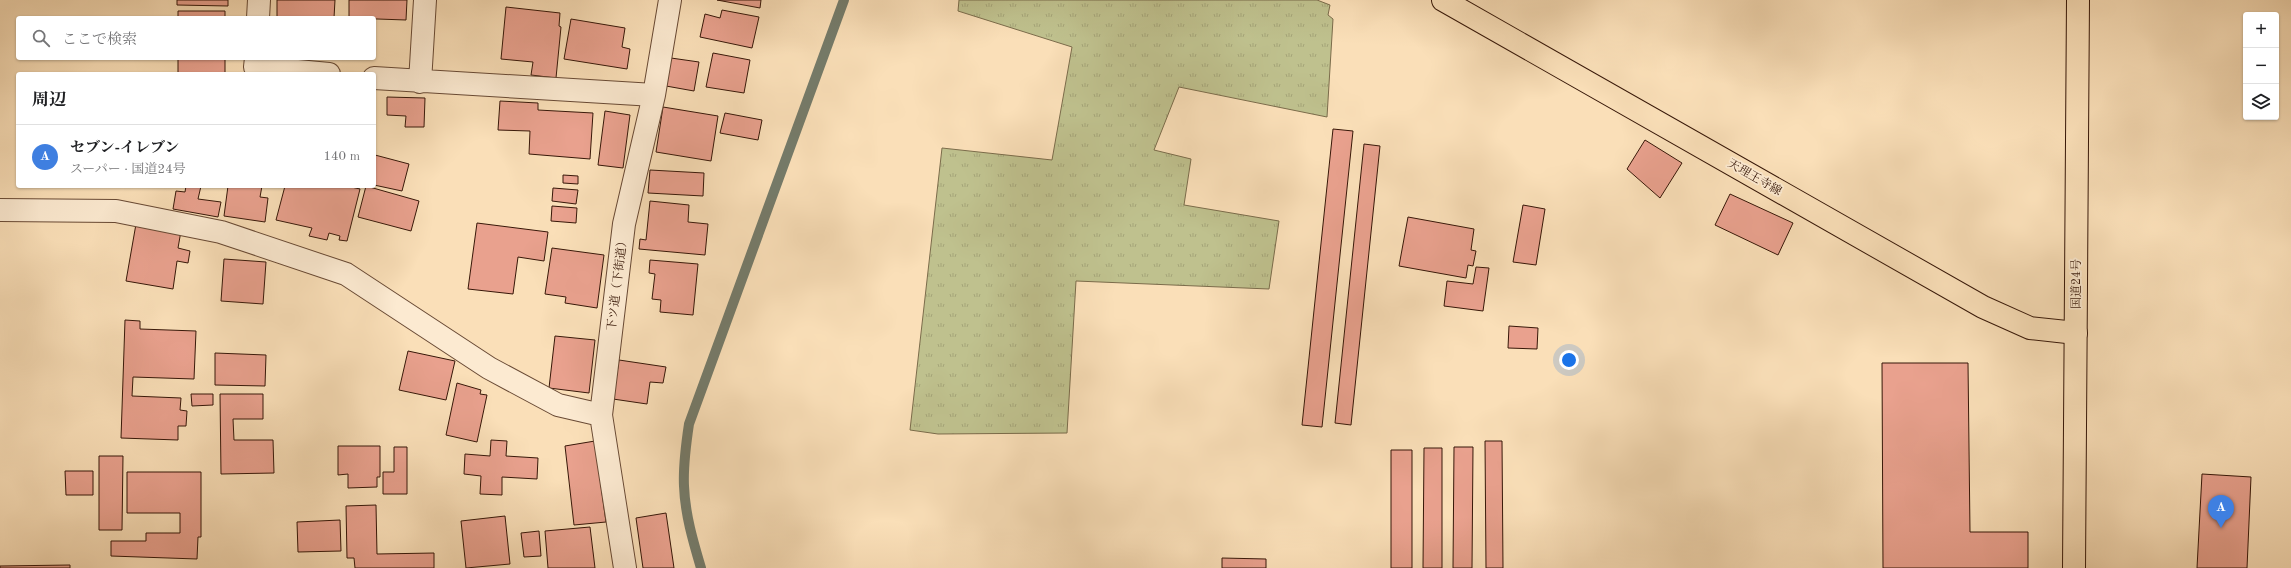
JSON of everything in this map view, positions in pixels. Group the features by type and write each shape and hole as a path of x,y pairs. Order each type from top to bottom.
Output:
{"main road":[{"name":"天理王寺線","path":"1443,0 1984,307 2030,328 2076,333"},
{"name":"国道24号","path":"2074,568 2078,0"}],"street":[{"path":"258,16 259,0"},
{"path":"420,82 425,0"},
{"name":"下ツ道（下街道）","path":"624,568 601,415 624,224 654,94 670,0"},
{"path":"256,60 255,67 308,72"},
{"path":"376,78 420,82 654,94"},
{"path":"0,210 116,210 221,232 339,271 346,274 489,368 558,405 601,415"}],"green space":[{"path":"959,0 1317,0 1330,5 1328,15 1333,19 1327,117 1179,87 1154,150 1191,159 1184,205 1279,221 1269,289 1076,281 1067,433 938,434 910,430 942,148 1052,160 1072,47 958,11"}],"building":[{"path":"177,0 228,0 228,6 177,5"},
{"path":"277,0 335,0 334,16 277,16"},
{"path":"349,0 407,0 406,20 376,19 376,16 349,16"},
{"path":"717,0 761,0 760,8"},
{"path":"506,7 560,13 559,26 561,27 556,78 531,75 533,62 501,59"},
{"path":"722,10 759,17 752,48 700,37 705,14 720,18"},
{"path":"178,11 225,11 225,16 178,16"},
{"path":"571,19 625,28 622,47 630,49 627,69 564,59"},
{"path":"713,53 750,60 744,93 706,87"},
{"path":"671,58 699,62 694,91 666,86"},
{"path":"178,60 225,60 225,72 178,72"},
{"path":"387,97 425,98 424,127 405,127 406,116 387,115"},
{"path":"500,101 538,103 538,110 593,113 590,159 529,154 530,131 498,130"},
{"path":"663,107 718,116 711,161 656,152"},
{"path":"605,111 630,115 623,168 598,165"},
{"path":"725,113 762,120 758,140 720,133"},
{"path":"1333,129 1353,131 1322,427 1302,425"},
{"path":"1645,140 1682,163 1660,198 1627,169"},
{"path":"1364,144 1380,146 1351,425 1335,423"},
{"path":"376,155 409,164 402,191 376,185"},
{"path":"650,170 704,173 703,196 648,193"},
{"path":"563,175 578,176 578,184 563,183"},
{"path":"186,188 201,188 198,199 221,202 218,217 173,209 176,191 185,192"},
{"path":"228,188 262,188 260,197 268,198 265,222 224,216"},
{"path":"284,188 360,189 347,241 339,240 340,236 329,233 327,240 309,236 312,228 276,220"},
{"path":"365,188 373,188 419,201 411,231 358,217"},
{"path":"553,188 578,190 576,204 552,201"},
{"path":"1730,194 1793,223 1778,255 1715,225"},
{"path":"650,201 689,205 688,222 708,224 705,255 639,249 640,239 646,240"},
{"path":"1523,205 1545,209 1536,265 1513,262"},
{"path":"552,206 577,208 576,223 551,221"},
{"path":"1408,217 1474,229 1471,250 1476,251 1473,266 1468,265 1466,278 1399,266"},
{"path":"477,223 548,232 544,261 518,257 513,294 468,289"},
{"path":"136,224 181,231 178,248 190,251 188,263 177,261 173,289 126,281"},
{"path":"552,248 604,255 597,308 565,303 566,297 545,294"},
{"path":"224,259 266,262 263,304 221,301"},
{"path":"650,260 698,264 693,315 660,312 661,300 652,299 655,274 649,273"},
{"path":"1476,267 1489,268 1483,311 1444,306 1447,281 1473,284"},
{"path":"125,320 140,321 140,329 196,331 194,379 133,377 132,396 181,398 180,410 187,411 186,426 178,426 178,440 121,438"},
{"path":"1509,326 1538,328 1537,349 1508,348"},
{"path":"555,336 595,340 589,393 549,388"},
{"path":"408,351 455,361 446,400 399,390"},
{"path":"215,353 266,355 265,386 215,385"},
{"path":"619,360 666,367 663,383 650,382 647,404 613,399"},
{"path":"1882,363 1968,363 1970,532 2028,532 2028,568 1883,568"},
{"path":"457,383 481,390 480,394 487,395 477,442 446,435"},
{"path":"191,394 213,394 213,405 192,406"},
{"path":"220,394 263,394 263,419 233,419 234,440 273,440 274,473 221,474"},
{"path":"491,440 507,441 506,456 538,458 537,479 502,477 502,495 480,494 481,476 464,474 465,454 490,456"},
{"path":"595,441 606,522 574,525 565,446"},
{"path":"1485,441 1502,441 1503,568 1486,568"},
{"path":"338,446 380,446 380,477 377,477 377,487 348,488 348,474 338,475"},
{"path":"394,447 407,447 407,494 383,494 383,472 394,472"},
{"path":"1454,447 1473,447 1472,568 1453,568"},
{"path":"1424,448 1442,448 1442,568 1423,568"},
{"path":"1391,450 1412,450 1412,568 1391,568"},
{"path":"99,456 123,456 122,530 99,530"},
{"path":"65,471 93,471 93,495 66,495"},
{"path":"127,472 201,472 201,537 198,537 197,559 111,556 111,541 146,541 146,533 180,533 180,513 127,513"},
{"path":"2202,474 2251,477 2247,568 2197,568"},
{"path":"376,505 377,554 434,553 434,568 355,568 354,558 347,558 346,506"},
{"path":"666,513 674,568 643,568 636,518"},
{"path":"505,516 510,564 466,568 461,521"},
{"path":"340,520 341,551 298,552 297,522"},
{"path":"590,527 595,568 548,568 545,531"},
{"path":"539,531 541,556 524,557 521,533"},
{"path":"1222,558 1266,559 1266,568 1222,568"},
{"path":"70,565 70,568 0,568 0,566"}],"waterway":[{"path":"701,568 690,527 685,496 684,462 689,424 844,0"}],"place":[{"name":"セブン-イレブン","path":"2221,528"}]}
